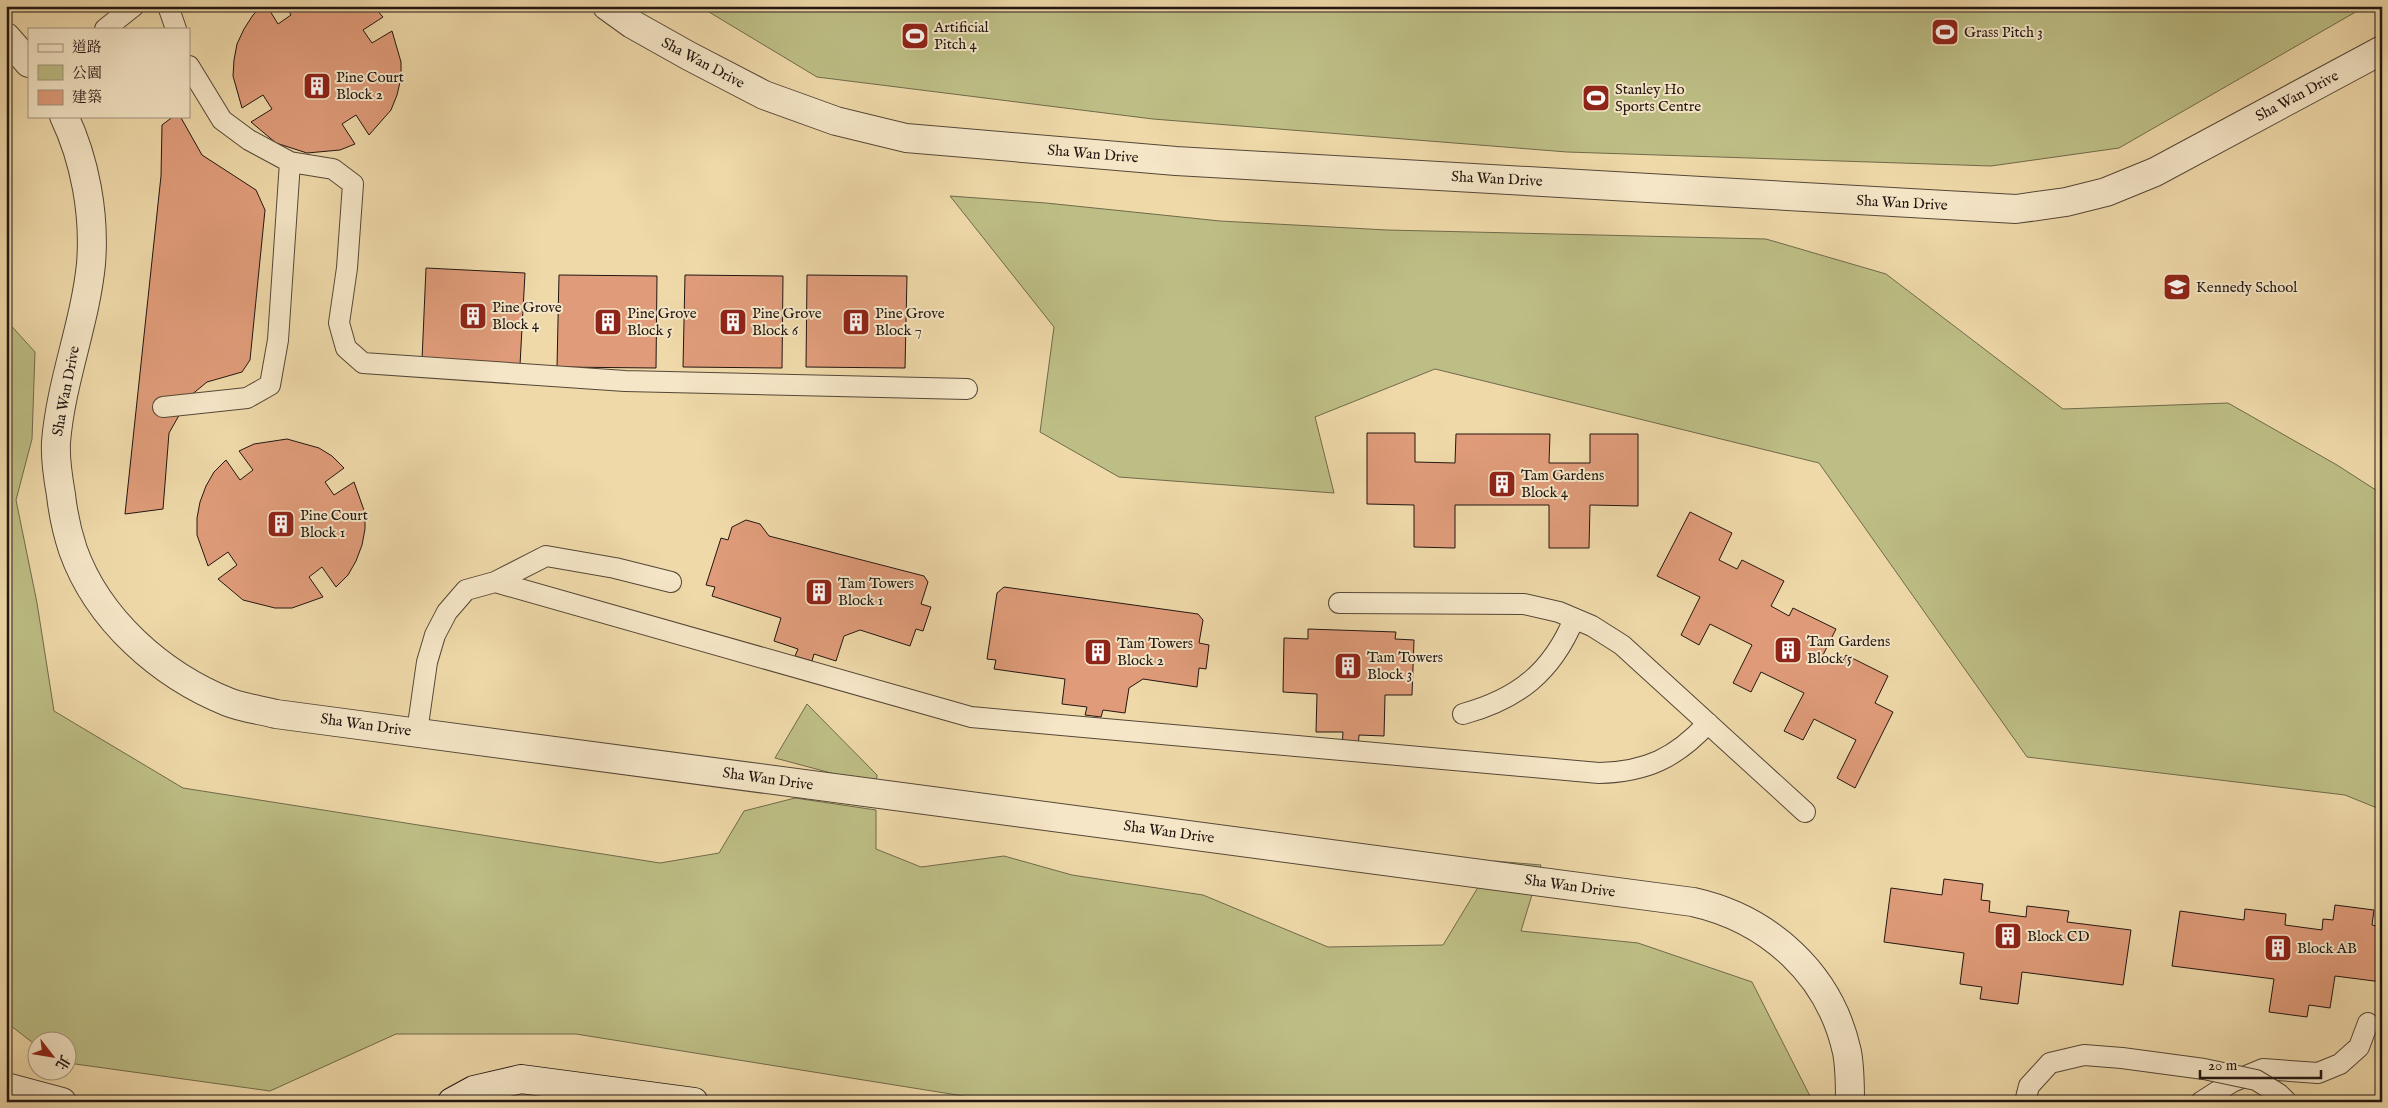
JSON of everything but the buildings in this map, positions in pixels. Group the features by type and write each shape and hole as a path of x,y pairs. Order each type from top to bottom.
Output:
{"street":[{"name":"Sha Wan Drive","path":"607,6 632,24 764,95 836,121 906,138 1176,160 2016,210 2066,202 2106,192 2155,172 2382,50"},
{"path":"6,37 28,62"},
{"name":"Sha Wan Drive","path":"65,118 81,161 87,192 91,232 91,264 61,407 56,443 58,475 64,514 73,551 90,585 111,616 135,644 166,668 200,689 230,703 276,714 1683,901 1716,907 1735,915 1775,938 1794,953 1825,994 1842,1034 1847,1054 1850,1102"},
{"path":"452,1102 474,1090 521,1079 694,1102"},
{"path":"6,1086 62,1102"}],"lane":[{"path":"106,28 134,6"},
{"path":"168,6 176,28"},
{"path":"190,68 222,120 250,140 290,162 333,169 353,184 347,268 339,323 346,348 362,363 625,381 967,389"},
{"path":"163,407 247,398 270,385 278,340 290,162"},
{"path":"417,732 426,662 435,636 447,612 466,590 494,582 546,556 615,568 671,582"},
{"path":"494,582 972,718 1599,773 1640,769 1660,762 1694,739 1708,723"},
{"path":"1339,603 1524,604 1559,612 1592,626 1622,645 1805,812"},
{"path":"1463,714 1488,707 1511,696 1532,681 1549,663 1564,642 1574,619"},
{"path":"2203,1100 2232,1082 2263,1069 2318,1073 2340,1064 2359,1047 2368,1023"},
{"path":"2025,1102 2029,1086 2050,1063 2084,1055 2204,1069 2256,1080 2288,1102"}],"green space":[{"name":"Stanley Ho Sports Centre","path":"699,6 2366,6 2119,148 1991,166 1567,152 1153,119 817,77"},
{"path":"950,196 1046,203 1220,221 1387,230 1766,239 1886,274 2063,409 2228,403 2337,465 2382,494 2382,810 2345,795 2027,757 1819,463 1435,369 1315,417 1334,493 1119,477 1040,432 1054,327"},
{"path":"6,320 35,352 32,439 16,500 37,603 54,711 183,788 660,863 719,853 744,811 795,798 876,810 876,849 921,867 1004,856 1072,875 1203,895 1328,947 1443,945 1494,861 1541,865 1521,931 1638,943 1752,982 1813,1102 1001,1102 576,1034 396,1034 270,1091 78,1064 78,1030 28,1030 28,1039 6,1022"},
{"path":"807,704 877,775 876,785 775,758"}],"place":[{"name":"Grass Pitch 3","path":"1945,32"},
{"name":"Artificial Pitch 4","path":"915,36"},
{"name":"Pine Court Block 2","path":"317,86"},
{"name":"Stanley Ho Sports Centre","path":"1596,98"},
{"name":"Kennedy School","path":"2177,287"},
{"name":"Pine Grove Block 4","path":"473,316"},
{"name":"Pine Grove Block 5","path":"608,322"},
{"name":"Pine Grove Block 6","path":"733,322"},
{"name":"Pine Grove Block 7","path":"856,322"},
{"name":"Tam Gardens Block 4","path":"1502,484"},
{"name":"Pine Court Block 1","path":"281,524"},
{"name":"Tam Towers Block 1","path":"819,592"},
{"name":"Tam Gardens Block 5","path":"1788,650"},
{"name":"Tam Towers Block 2","path":"1098,652"},
{"name":"Tam Towers Block 3","path":"1348,666"},
{"name":"Block CD","path":"2008,936"},
{"name":"Block AB","path":"2278,948"}]}
